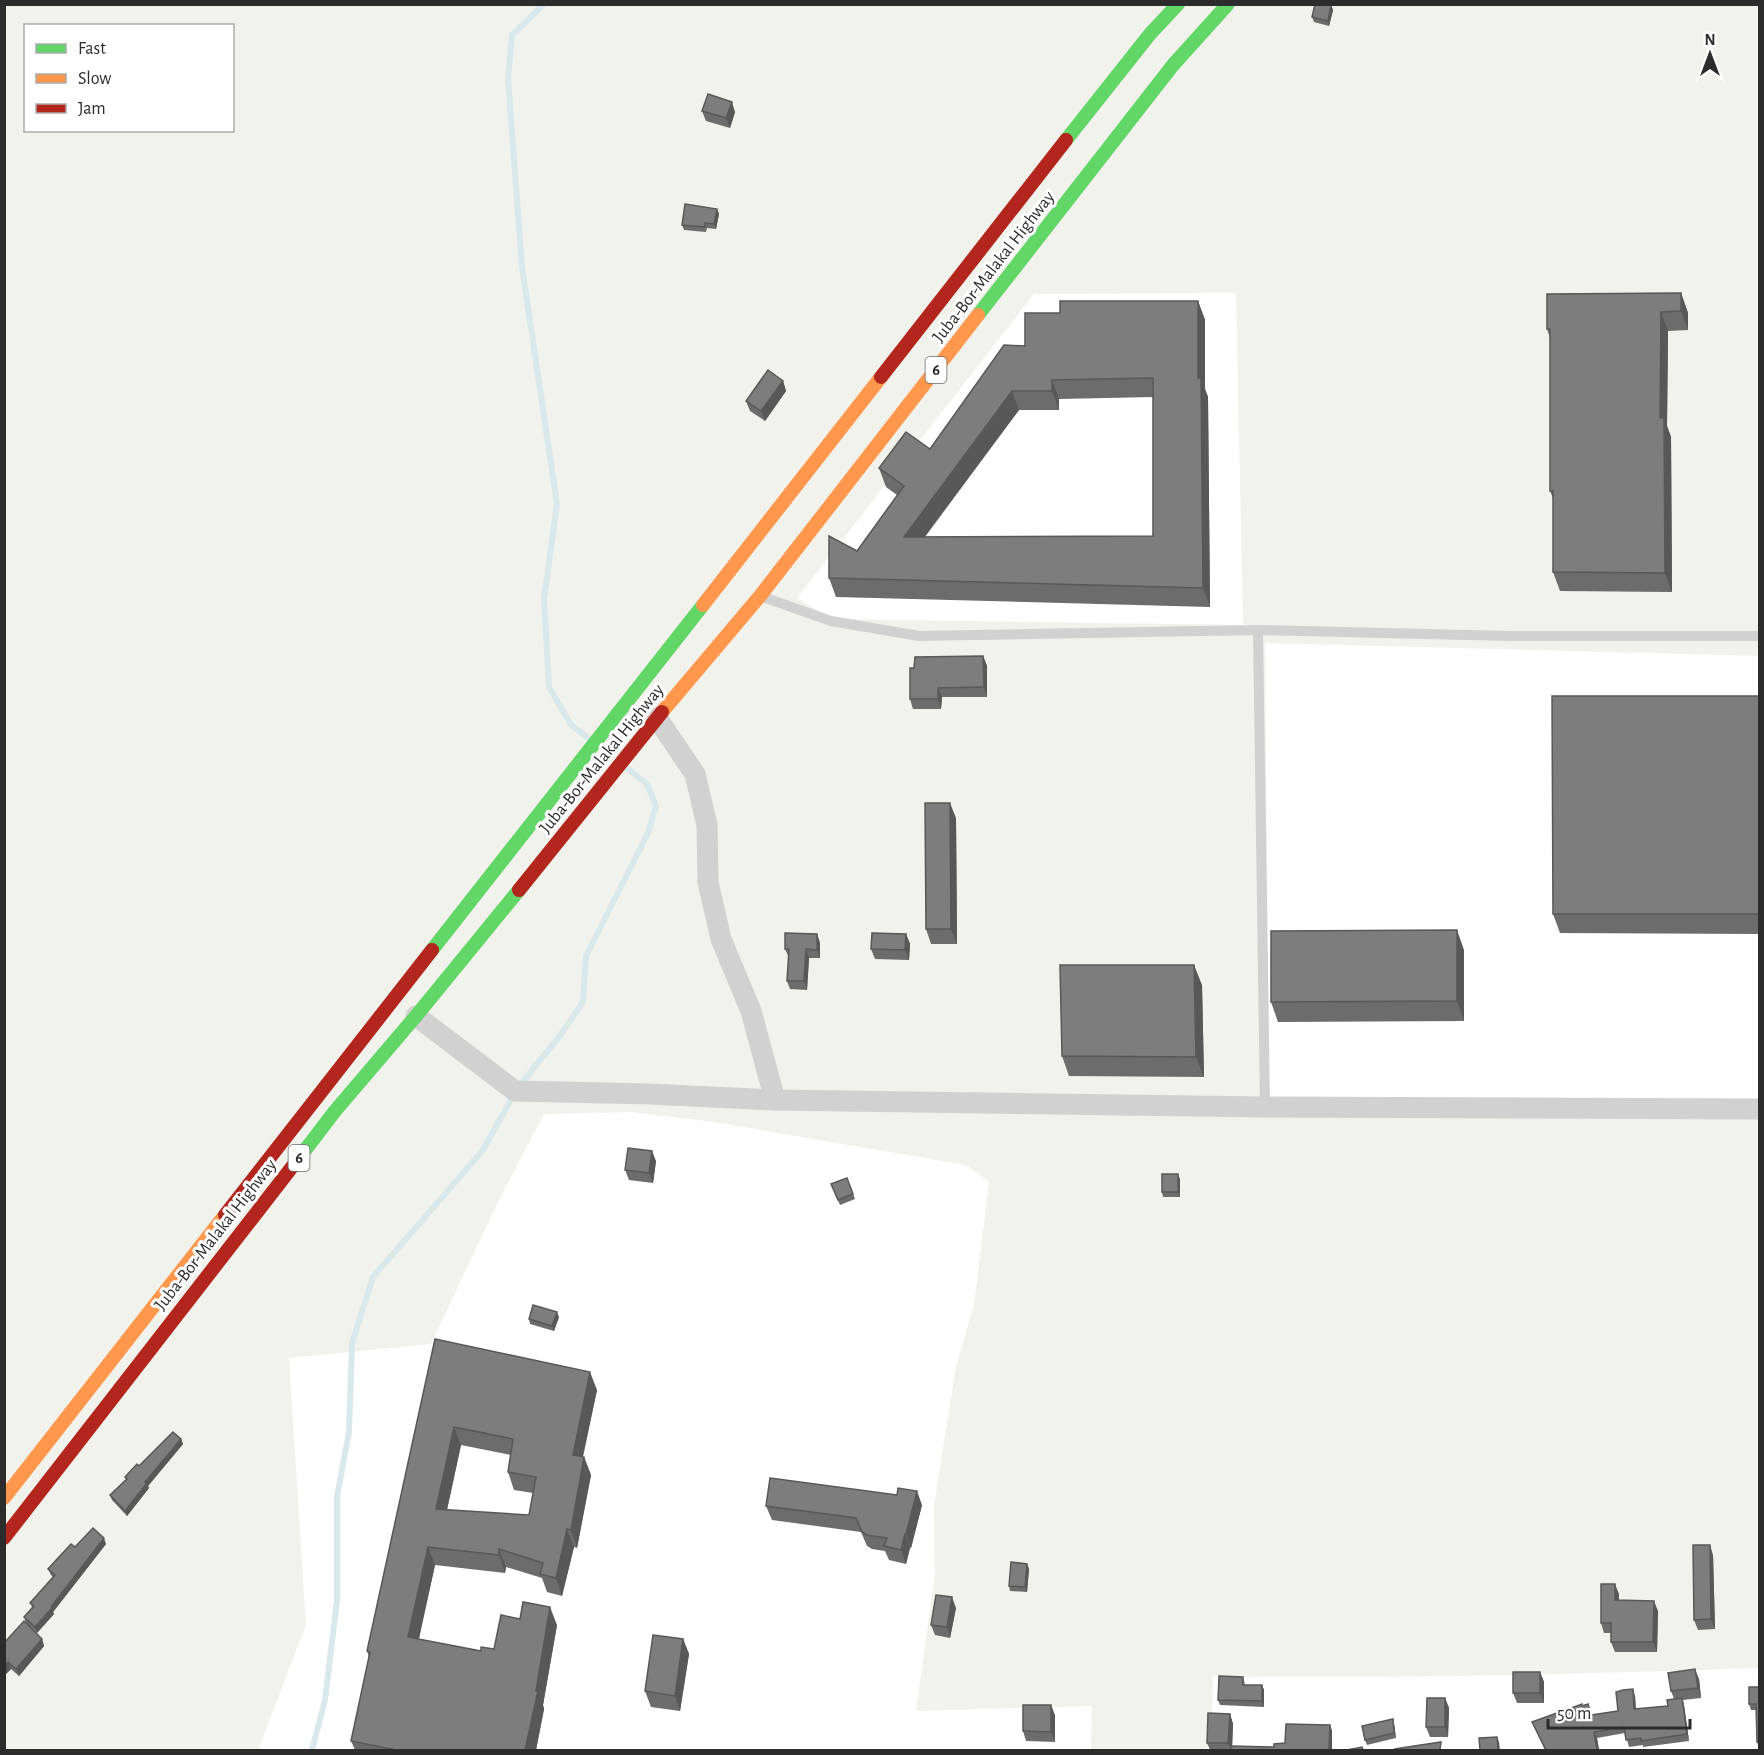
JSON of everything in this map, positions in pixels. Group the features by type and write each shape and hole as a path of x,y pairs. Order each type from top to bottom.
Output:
{"highway":[{"name":"Juba-Bor-Malakal Highway","path":"4,1498 1046,165 1150,34 1178,4"},
{"name":"Juba-Bor-Malakal Highway","path":"4,1538 335,1111 416,1016 642,736 760,596 1173,66 1228,4"}],"street":[{"path":"657,718 695,774 707,825 708,882 721,939 751,1011 775,1101"},
{"path":"416,1016 515,1091 649,1094 775,1101 1265,1107 1760,1109"}],"lane":[{"path":"760,596 831,621 919,636 1258,630 1510,636 1760,636"},
{"path":"1258,630 1265,1107"}],"shaded area":[{"path":"5,5 1759,5 1759,656 1265,643 1269,1100 1759,1100 1759,1668 1350,1677 1213,1676 1211,1743 1205,1750 1091,1750 1092,1706 916,1711 935,1575 934,1506 956,1366 974,1305 989,1182 966,1165 714,1122 631,1112 544,1114 497,1204 431,1344 289,1358 306,1625 258,1750 5,1750","holes":["1236,293 1243,625 832,619 797,598 1034,294"]}],"building":[{"path":"1315,4 1331,5 1328,21 1312,17"},
{"path":"708,94 732,102 726,118 702,111"},
{"path":"685,204 717,209 714,224 705,223 705,227 682,225"},
{"path":"1681,293 1681,311 1661,312 1660,418 1664,418 1665,573 1553,572 1553,491 1550,491 1550,329 1547,329 1547,294"},
{"path":"1060,301 1198,301 1203,588 829,578 829,536 857,551 904,486 879,468 906,432 930,449 1004,345 1025,346 1025,313 1060,313","holes":["1153,378 1153,536 904,537 1012,391 1052,391 1052,380"]},
{"path":"768,370 783,381 761,411 746,401"},
{"path":"983,656 984,687 938,688 938,699 910,699 910,668 914,668 915,657"},
{"path":"1552,696 1760,696 1760,914 1553,914"},
{"path":"925,803 950,803 951,929 926,929"},
{"path":"1457,930 1457,1001 1271,1002 1271,931"},
{"path":"785,933 817,934 817,950 806,949 804,981 787,981 789,949 785,949"},
{"path":"872,933 906,934 905,950 871,949"},
{"path":"1060,965 1194,965 1196,1057 1062,1056"},
{"path":"628,1148 652,1151 649,1173 625,1170"},
{"path":"1162,1174 1178,1174 1178,1192 1162,1192"},
{"path":"847,1178 853,1194 838,1200 831,1184"},
{"path":"533,1305 557,1312 552,1326 529,1319"},
{"path":"435,1339 590,1372 573,1455 584,1457 571,1530 567,1529 556,1578 540,1574 543,1563 499,1549 499,1555 428,1547 408,1637 481,1651 481,1647 494,1649 501,1615 520,1619 523,1602 550,1607 536,1691 538,1691 525,1750 396,1750 351,1741 370,1652 367,1651","holes":["454,1427 513,1439 508,1472 536,1477 529,1515 436,1509"]},
{"path":"173,1432 181,1439 145,1482 147,1483 125,1511 110,1495 127,1479 125,1477 137,1464 139,1466"},
{"path":"770,1478 897,1495 898,1488 917,1491 901,1550 884,1546 887,1538 862,1532 856,1518 766,1506"},
{"path":"93,1528 104,1538 35,1627 24,1617 34,1606 30,1603 55,1575 48,1569 71,1544 75,1547"},
{"path":"1693,1545 1710,1545 1711,1619 1694,1620"},
{"path":"1011,1562 1027,1564 1025,1587 1009,1586"},
{"path":"1601,1584 1615,1584 1615,1600 1654,1601 1653,1642 1611,1642 1611,1623 1601,1623"},
{"path":"936,1595 952,1597 947,1627 931,1625"},
{"path":"24,1621 42,1639 16,1669 8,1662 4,1666 4,1643"},
{"path":"653,1635 683,1639 675,1696 645,1691"},
{"path":"1695,1669 1698,1688 1671,1691 1668,1673"},
{"path":"1513,1672 1540,1672 1540,1693 1513,1693"},
{"path":"1219,1676 1243,1677 1243,1685 1262,1685 1262,1701 1218,1700"},
{"path":"1749,1687 1760,1687 1760,1742 1757,1742 1756,1704 1749,1704"},
{"path":"1633,1689 1634,1709 1668,1706 1667,1700 1682,1698 1687,1734 1641,1741 1641,1738 1626,1740 1624,1727 1594,1732 1597,1750 1546,1750 1532,1722 1582,1704 1582,1706 1588,1704 1591,1715 1618,1711 1616,1692"},
{"path":"1427,1698 1445,1698 1445,1727 1426,1727"},
{"path":"1023,1705 1051,1705 1051,1732 1023,1731"},
{"path":"1208,1713 1230,1714 1228,1743 1207,1743"},
{"path":"1393,1719 1394,1733 1365,1740 1362,1726"},
{"path":"1286,1724 1330,1725 1329,1750 1231,1750 1231,1746 1274,1747 1274,1744 1285,1743"},
{"path":"1497,1737 1498,1750 1480,1750 1479,1738"},
{"path":"1441,1742 1440,1750 1395,1750 1395,1749"},
{"path":"1362,1747 1363,1750 1347,1750"}],"waterway":[{"path":"544,4 512,35 508,79 522,267 557,504 544,599 549,687 571,725 587,737"},
{"path":"519,1086 559,1037 583,1002 586,956 648,833 656,806 647,784 628,769"},
{"path":"312,1750 325,1700 337,1600 337,1497 349,1432 352,1343 373,1277 483,1150 514,1094"}],"traffic: fast":[{"path":"1066,140 1150,34 1178,4"},
{"path":"978,315 1173,65 1228,4"},
{"path":"432,950 703,605"},
{"path":"299,1158 335,1111 519,890"}],"traffic: slow":[{"path":"662,712 760,596 978,315"},
{"path":"703,605 881,377"},
{"path":"4,1498 225,1215"}],"traffic: jam":[{"path":"881,377 1066,140"},
{"path":"519,890 662,712"},
{"path":"225,1215 432,950"},
{"path":"4,1538 299,1158"}]}
